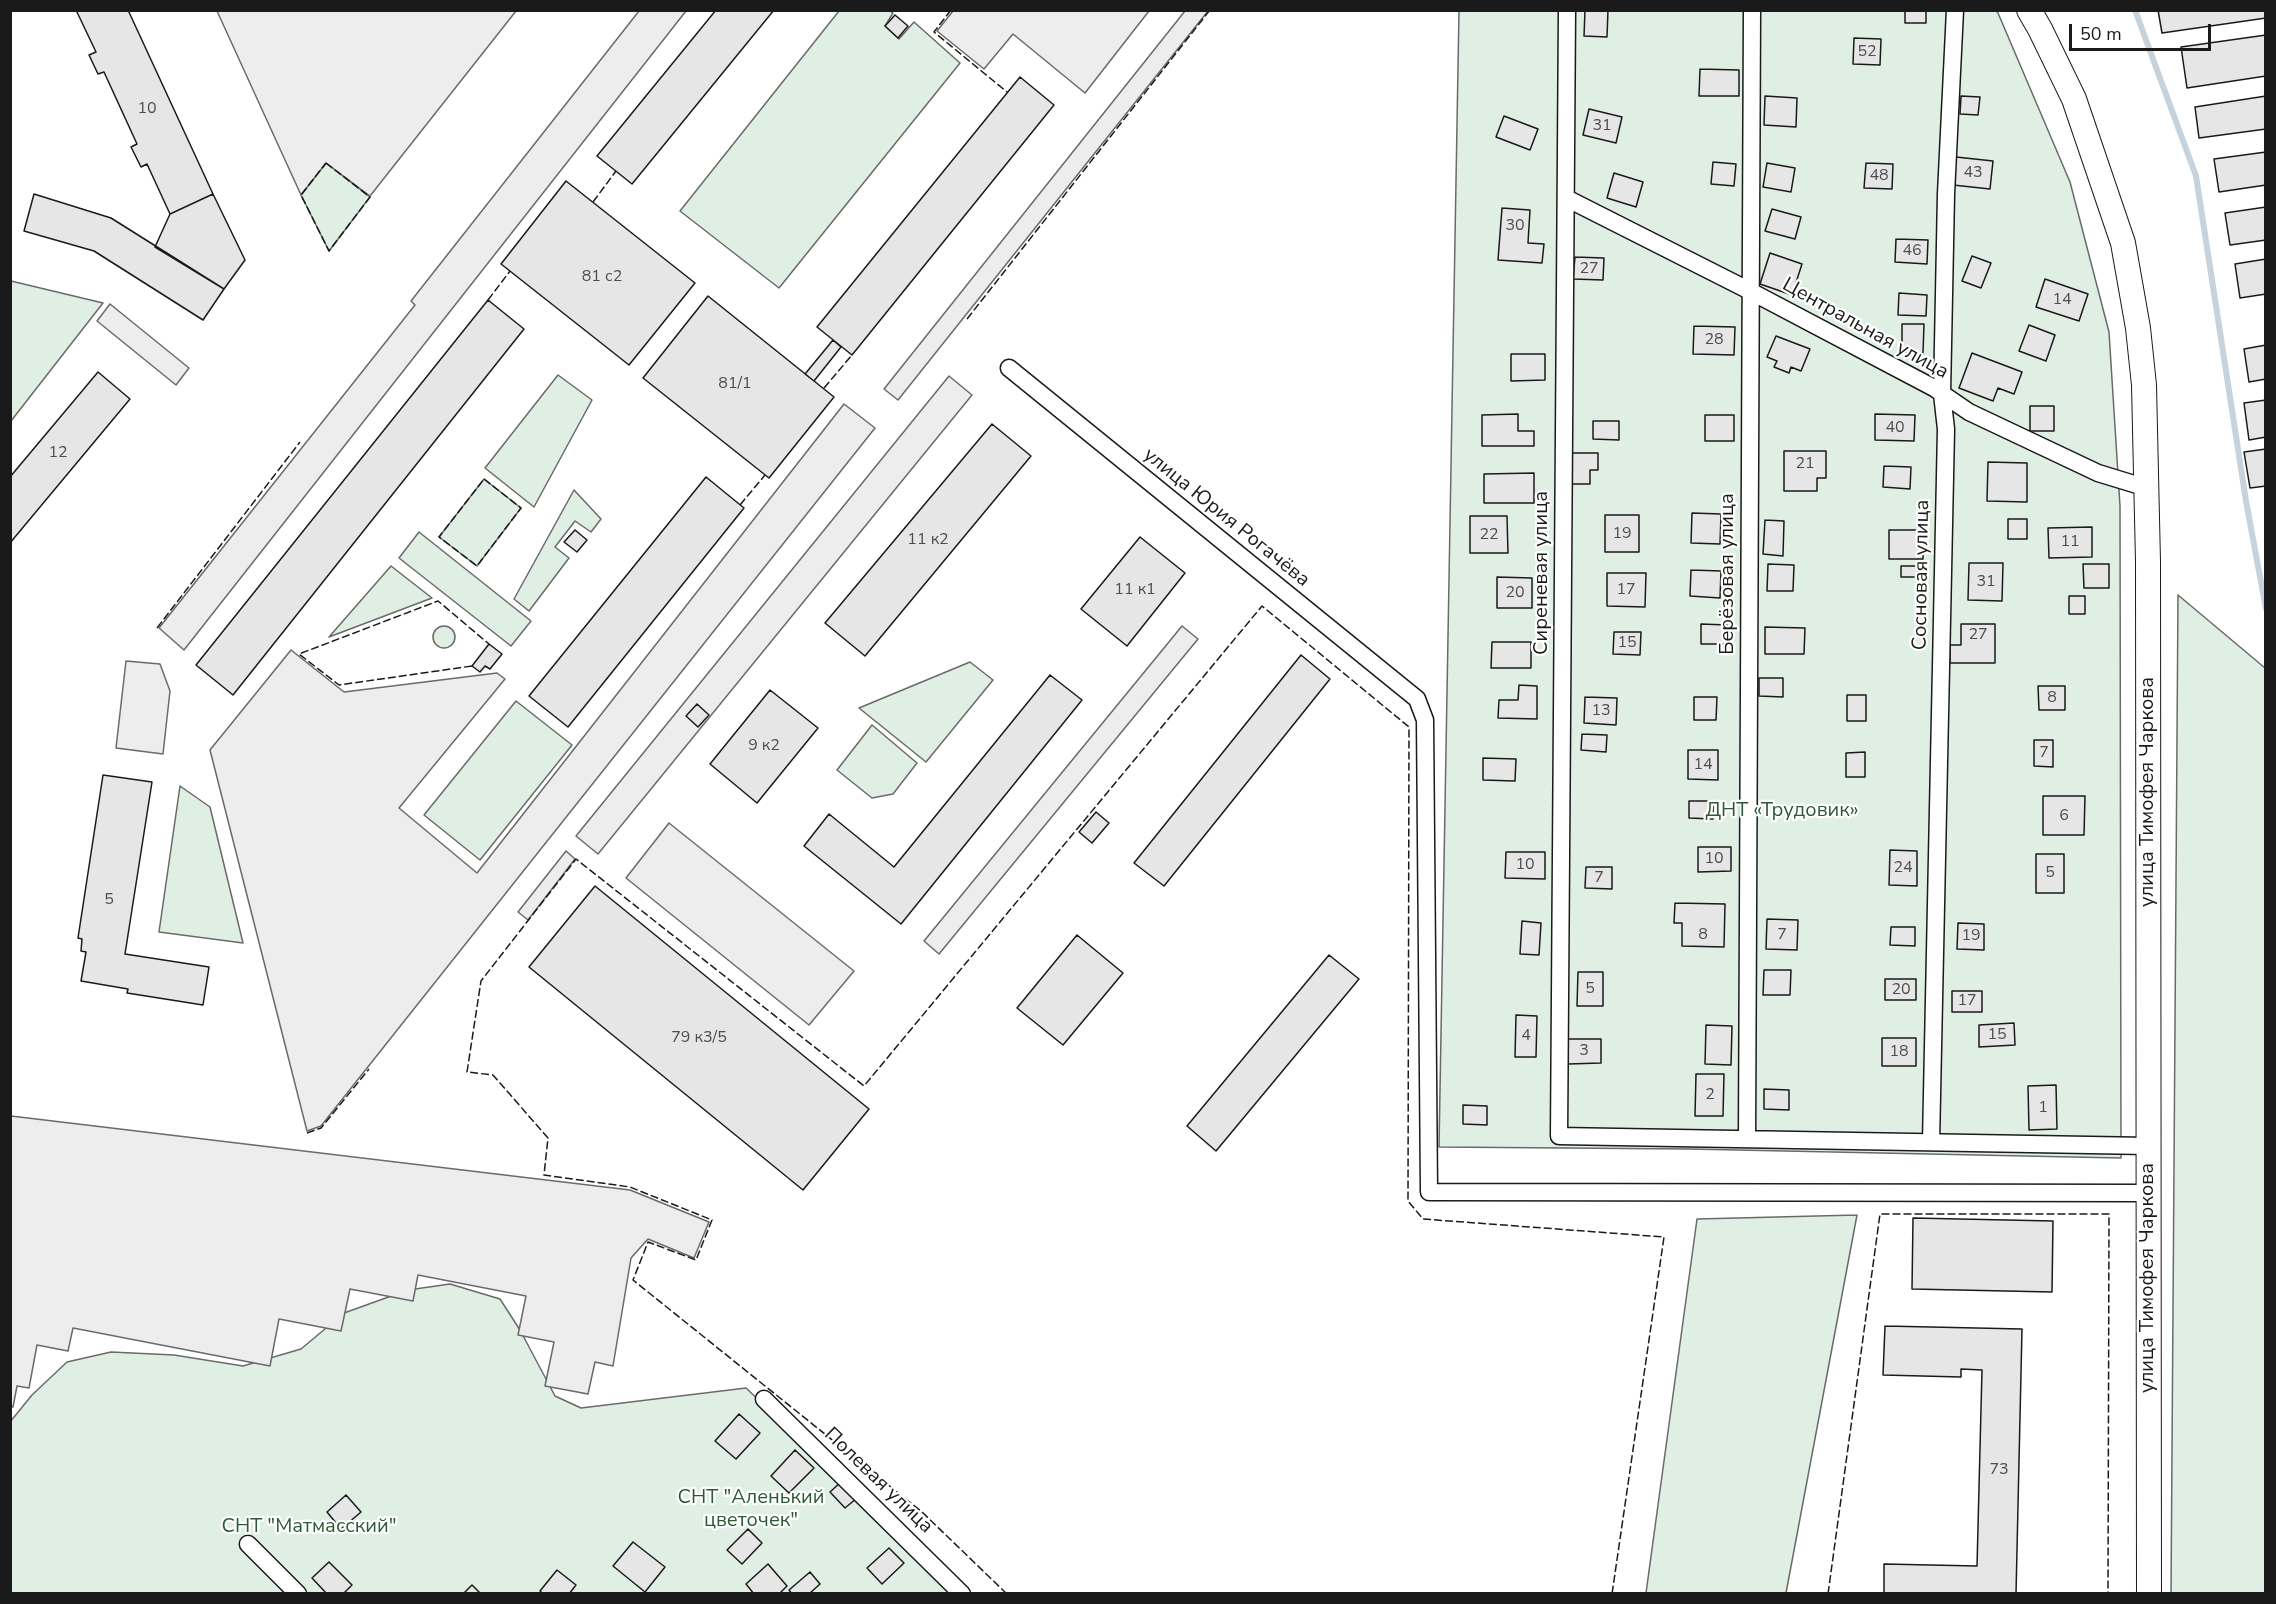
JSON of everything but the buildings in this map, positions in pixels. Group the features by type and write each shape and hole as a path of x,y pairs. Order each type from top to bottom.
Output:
{"main road":[{"name":"улица Тимофея Чаркова","path":"2029,10 2074,99 2122,243 2138,328 2143,374 2147,488 2149,1593"}],"street":[{"name":"Сиреневая улица","path":"1567,10 1559,1136 1747,1138"},
{"name":"Берёзовая улица","path":"1747,1138 1752,10"},
{"name":"Сосновая улица","path":"1931,1142 1946,440 1942,394 1946,194 1955,10"},
{"name":"Центральная улица","path":"1566,198 1934,388 1969,412 2098,473 2147,488"},
{"name":"улица Юрия Рогачёва","path":"1009,368 1417,699 1425,720 1429,1192 2148,1193"},
{"path":"1747,1138 2148,1146"},
{"name":"Полевая улица","path":"764,1399 962,1593"},
{"path":"248,1544 298,1593"}],"green space":[{"path":"839,11 890,11 893,13 885,26 899,39 914,22 960,63 779,288 680,211"},
{"name":"ДНТ «Трудовик»","path":"1459,11 1996,11 1998,13 2070,182 2109,332 2120,506 2121,1158 1689,1149 1439,1147"},
{"path":"326,163 370,197 329,251 301,195"},
{"path":"10,281 103,303 11,421"},
{"path":"558,375 592,400 534,507 485,468"},
{"path":"484,479 521,508 477,566 439,537"},
{"path":"574,490 601,519 591,532 575,521 555,547 569,558 529,611 514,599"},
{"path":"419,532 531,621 511,646 399,558"},
{"path":"391,566 432,598 329,637"},
{"path":"2178,595 2265,668 2265,1593 2171,1593"},
{"path":"444,626 452,629 455,637 452,645 444,648 436,645 433,637 436,629"},
{"path":"970,662 993,680 926,762 859,708"},
{"path":"516,701 572,745 480,860 424,815"},
{"path":"872,725 917,763 893,794 872,798 837,770"},
{"path":"180,786 210,807 243,943 159,932"},
{"path":"1857,1215 1786,1593 1646,1593 1697,1219"},
{"path":"450,1284 500,1299 520,1330 555,1396 581,1408 746,1388 961,1593 11,1593 10,1422 32,1395 67,1362 111,1352 174,1355 243,1366 301,1349 344,1313 408,1290"}],"shaded area":[{"path":"217,11 516,11 370,196 326,163 301,195"},
{"path":"639,11 686,11 184,650 159,628 415,305 411,301"},
{"path":"953,11 1149,11 1085,93 1013,34 984,69 937,31"},
{"path":"1185,11 1208,11 898,400 884,389"},
{"path":"110,304 189,368 176,385 97,321"},
{"path":"949,376 972,395 598,854 576,836"},
{"path":"844,404 875,428 321,1126 307,1131 210,750 291,650 344,692 497,673 505,679 399,808 477,873"},
{"path":"1182,626 1198,639 939,954 924,941"},
{"path":"126,661 160,664 170,691 163,754 116,748"},
{"path":"669,823 854,971 809,1025 626,878"},
{"path":"566,851 575,859 528,920 518,912"},
{"path":"11,1116 630,1190 709,1222 694,1258 648,1239 631,1258 613,1366 595,1362 588,1394 545,1386 554,1342 518,1335 526,1296 418,1275 413,1301 350,1289 341,1331 279,1319 270,1366 73,1328 68,1351 37,1345 29,1388 17,1386 13,1407 10,1406"}],"waterway":[{"path":"2135,10 2196,176 2246,501 2266,609"}],"fence":[{"path":"951,10 934,32 1007,92"},
{"path":"967,319 1210,10"},
{"path":"326,163 370,197 329,251 301,195 326,163"},
{"path":"593,202 616,171"},
{"path":"488,300 510,271"},
{"path":"824,388 852,355"},
{"path":"157,628 300,442"},
{"path":"740,505 765,475"},
{"path":"484,479 521,508 477,566 439,537 484,479"},
{"path":"472,666 339,685 299,654 438,601 489,644"},
{"path":"1007,1594 922,1512 633,1280 648,1242 696,1260 712,1220 630,1187 544,1175 548,1138 493,1075 467,1072 481,981 576,859 864,1086 1262,606 1409,727 1408,1201 1423,1219 1664,1237 1612,1594"},
{"path":"307,1133 321,1128 369,1069"},
{"path":"1828,1594 1880,1214 2109,1214 2108,1594"}],"park label":[{"name":"СНТ \"Аленький цветочек\"","path":"751,1510"},
{"name":"СНТ \"Матмасский\"","path":"309,1527"}]}
